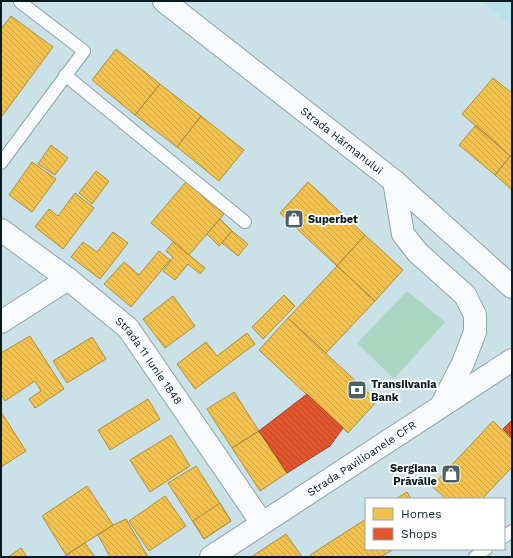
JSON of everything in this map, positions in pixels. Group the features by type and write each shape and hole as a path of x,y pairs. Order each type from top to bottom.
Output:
{"street":[{"name":"Strada Hărmanului","path":"164,1 394,181 512,288"},
{"path":"394,181 403,234 418,253 465,294 475,315 475,332 466,357 441,407"},
{"name":"Strada 11 Iunie 1848","path":"1,230 68,279 128,328 262,523"},
{"path":"1,322 68,279"},
{"name":"Strada Pavilioanele CFR","path":"217,555 262,523 512,360"}],"lane":[{"path":"1,163 84,51 20,2"},
{"path":"65,76 245,222"},
{"path":"475,557 485,550"}],"shaded area":[{"path":"482,1 512,1 512,26"}],"green space":[{"path":"407,291 445,322 394,379 357,343"}],"building: Homes":[{"path":"11,16 53,47 1,116 1,29"},
{"path":"116,49 160,84 135,115 92,80"},
{"path":"493,78 512,93 512,154 510,156 462,114"},
{"path":"160,84 201,116 177,147 135,115"},
{"path":"201,116 244,150 219,181 177,147"},
{"path":"476,125 510,156 495,175 459,145"},
{"path":"51,145 68,158 55,175 38,164"},
{"path":"512,154 512,190 495,175"},
{"path":"32,162 56,179 32,212 9,195"},
{"path":"96,171 109,181 92,204 79,193"},
{"path":"186,182 224,214 189,255 151,223"},
{"path":"308,182 365,235 337,266 280,213"},
{"path":"75,193 94,208 63,249 35,227 49,209 58,216"},
{"path":"220,219 232,231 219,246 207,234"},
{"path":"232,231 248,244 238,256 222,243"},
{"path":"113,232 128,243 100,279 71,257 83,242 97,252"},
{"path":"365,235 403,270 375,301 337,266"},
{"path":"173,242 205,268 200,274 188,264 175,280 163,271 173,257 166,251"},
{"path":"159,251 170,260 131,307 104,284 124,262 139,275"},
{"path":"337,266 375,301 326,353 288,318"},
{"path":"284,295 295,306 263,339 252,327"},
{"path":"173,296 195,326 165,348 143,319"},
{"path":"288,318 377,401 348,433 259,350"},
{"path":"247,333 255,344 195,389 177,364 206,342 217,356"},
{"path":"30,336 64,389 35,408 29,399 41,391 35,381 5,401 1,394 1,353"},
{"path":"92,337 106,359 67,383 53,361"},
{"path":"234,392 259,431 232,448 207,409"},
{"path":"148,399 160,419 110,450 98,430"},
{"path":"1,412 26,451 1,467"},
{"path":"493,421 512,439 512,467 483,498 445,498 432,486"},
{"path":"259,431 287,473 260,491 232,448"},
{"path":"171,435 190,466 150,492 130,460"},
{"path":"196,466 231,521 204,539 168,483"},
{"path":"87,486 113,525 66,555 42,516"},
{"path":"407,492 410,498 398,498"},
{"path":"165,496 186,526 149,551 129,521"},
{"path":"220,503 231,521 204,539 193,521"},
{"path":"126,519 148,557 110,557 98,535 113,525"},
{"path":"365,520 365,550 392,550 381,557 312,557 310,555"},
{"path":"286,534 302,557 251,557"},
{"path":"85,543 95,557 64,557 66,555"},
{"path":"21,548 27,557 8,557"}],"building: Shops":[{"path":"307,394 343,428 330,446 287,473 259,431"},
{"path":"512,420 512,438 503,429"}],"place":[{"name":"Superbet","path":"294,219"},
{"name":"Transilvania Bank","path":"357,390"},
{"name":"Sergiana Prăvălie","path":"451,474"}]}
